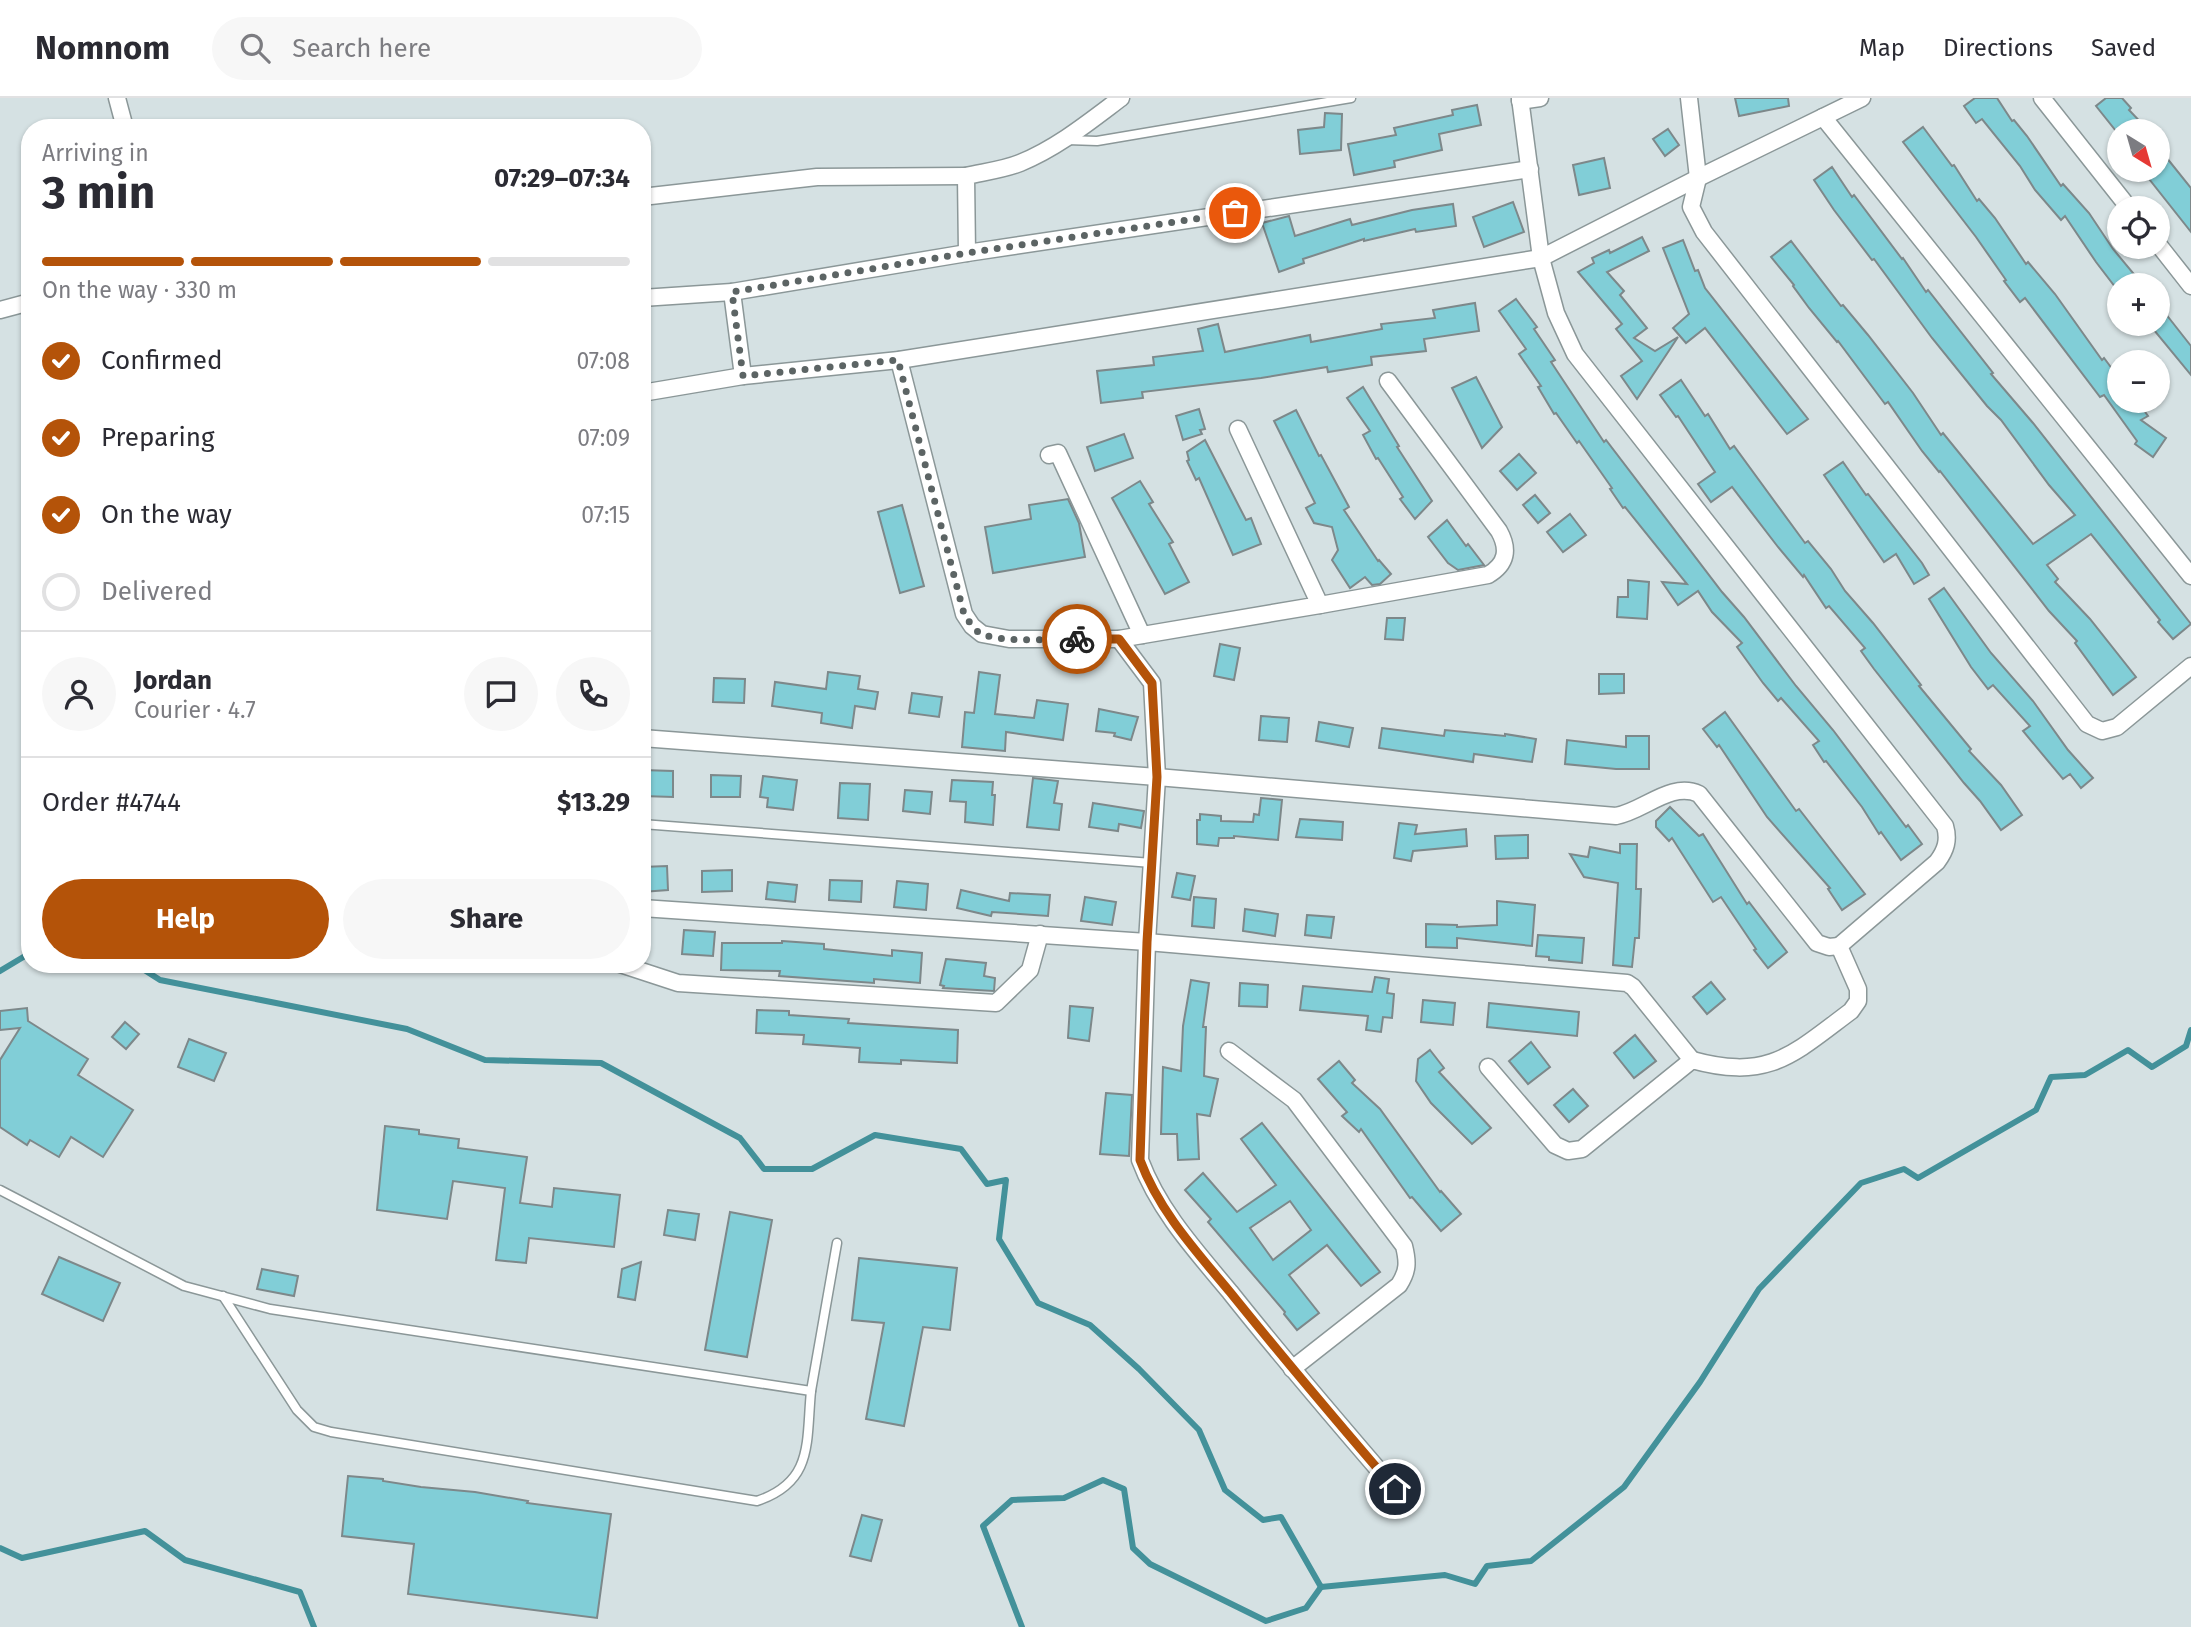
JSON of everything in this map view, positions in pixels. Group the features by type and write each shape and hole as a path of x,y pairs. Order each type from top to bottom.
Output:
{"street":[{"path":"117,98 123,119"},
{"path":"651,196 817,177 966,176 1017,164 1045,151 1121,98"},
{"path":"651,739 1157,777 1616,816 1639,809 1671,792 1690,790 1699,794 1817,943 1829,947 1839,946 1937,862 1946,846 1948,836 1945,826 1575,354 1556,313 1541,258 1520,99 1540,98"},
{"path":"1689,98 1698,178 1691,207 1715,248 2087,724 2102,731 2117,727 2191,666"},
{"path":"2042,98 2120,196"},
{"path":"651,391 743,376 898,360 1541,258 1858,99"},
{"path":"1823,117 2191,576"},
{"path":"651,297 732,292 967,253 1530,169"},
{"path":"966,176 967,253"},
{"path":"2170,259 2191,286"},
{"path":"732,292 743,376"},
{"path":"0,310 21,304"},
{"path":"898,360 964,614 982,634 1010,639 1119,639 1488,575 1497,569 1506,553 1499,531 1388,381"},
{"path":"1238,429 1320,605"},
{"path":"1049,455 1058,453 1142,635"},
{"path":"1119,639 1152,683 1157,777 1147,942 1140,1160 1151,1188 1172,1221 1292,1369 1395,1489"},
{"path":"651,909 1147,942 1627,983 1692,1060 1739,1069 1761,1067 1781,1061 1851,1011 1858,1001 1858,989 1839,946"},
{"path":"647,973 678,983 996,1003 1030,970 1040,934"},
{"path":"1229,1051 1294,1100 1404,1246 1408,1260 1406,1274 1399,1285 1292,1369"},
{"path":"1488,1067 1555,1145 1561,1149 1575,1151 1582,1149 1692,1060"}],"lane":[{"path":"1063,139 1097,141 1351,98"},
{"path":"651,825 1152,863"},
{"path":"0,1190 184,1286 270,1309 811,1391"},
{"path":"222,1296 297,1410 314,1427 757,1501 776,1495 790,1485 805,1456 811,1391 837,1243"}],"building":[{"path":"1735,98 1788,98 1789,106 1739,116"},
{"path":"1975,98 1997,98 2061,186 2063,184 2089,213 2107,240 2107,259 2121,259 2133,273 2107,273 2107,276 2065,216 2061,220 1982,119 1976,123 1964,106"},
{"path":"2106,98 2122,98 2138,119 2107,120 2096,106"},
{"path":"1477,105 1481,125 1439,134 1442,150 1394,161 1395,167 1354,175 1348,144 1396,135 1394,128 1453,115 1452,110"},
{"path":"1325,113 1342,114 1341,150 1300,154 1298,130 1324,127"},
{"path":"1923,127 1952,166 1954,165 1977,201 1979,199 1995,218 2026,264 2028,262 2055,294 2102,360 2104,358 2107,362 2107,399 2104,395 2100,397 2025,298 2020,302 1976,237 1903,142"},
{"path":"1668,129 1679,145 1665,156 1653,139"},
{"path":"1604,158 1610,188 1579,195 1573,165"},
{"path":"2170,162 2191,188 2191,232 2170,205 2170,196 2163,196 2151,182 2170,182"},
{"path":"1832,167 1926,292 1928,290 1993,373 1991,374 2033,423 2191,624 2173,639 2091,534 2047,565 2058,579 2055,582 2090,619 2136,677 2113,695 2075,643 2077,641 2049,611 1922,451 1888,402 1885,404 1771,257 1791,241 1913,393 1941,435 1943,433 2033,544 2075,515 2001,420 1932,338 1834,210 1814,180"},
{"path":"1513,202 1524,232 1484,247 1473,217"},
{"path":"1453,204 1456,226 1416,232 1415,229 1364,239 1303,259 1304,263 1279,272 1262,223 1289,216 1295,236 1350,219 1352,225 1412,210"},
{"path":"1642,237 1649,251 1607,272 1624,291 1620,295 1647,328 1634,338 1655,351 1678,337 1637,399 1621,376 1642,361 1616,329 1622,324 1578,272 1594,263 1592,258 1609,250 1610,253"},
{"path":"1683,240 1705,288 1808,419 1787,434 1705,328 1686,343 1673,328 1689,314 1663,248"},
{"path":"1516,299 1537,327 1534,329 1555,360 1551,362 1604,442 1606,440 1722,592 1922,844 1901,860 1826,761 1824,762 1813,745 1819,741 1781,698 1778,701 1763,683 1737,647 1742,643 1712,612 1698,591 1678,605 1662,582 1687,584 1625,507 1623,508 1579,441 1577,443 1556,413 1554,414 1538,387 1541,386 1519,354 1526,349 1499,311"},
{"path":"1475,303 1479,331 1424,339 1426,351 1371,357 1372,365 1328,372 1327,367 1142,392 1143,398 1101,403 1097,371 1154,365 1153,357 1203,351 1198,329 1218,324 1225,352 1310,335 1311,342 1382,329 1381,324 1435,318 1433,310"},
{"path":"2170,319 2191,346 2191,375 2159,336 2170,336"},
{"path":"1476,377 1502,427 1482,448 1452,388"},
{"path":"1681,380 1705,416 1708,414 1730,449 1734,446 1805,543 1808,541 1831,569 1845,591 1971,749 1969,751 2001,785 2022,815 2001,830 1874,669 1861,651 1865,648 1829,606 1826,608 1804,575 1803,577 1778,547 1732,487 1711,502 1698,484 1715,472 1678,416 1676,417 1660,395"},
{"path":"1363,387 1432,501 1415,519 1400,499 1403,497 1378,458 1376,459 1363,435 1370,431 1347,398"},
{"path":"1199,409 1205,429 1200,430 1202,434 1183,440 1176,416"},
{"path":"1296,410 1349,507 1344,510 1378,561 1391,574 1380,584 1372,585 1365,577 1350,588 1332,560 1338,550 1332,527 1314,523 1306,508 1315,503 1274,421"},
{"path":"2117,413 2146,413 2148,416 2141,420 2166,438 2153,457 2135,444 2137,441"},
{"path":"1124,434 1133,458 1095,471 1087,447"},
{"path":"1205,440 1246,520 1251,518 1261,544 1233,555 1199,478 1196,480 1187,461 1187,452"},
{"path":"1519,454 1536,473 1517,490 1500,471"},
{"path":"1843,462 1929,575 1914,584 1896,554 1884,562 1824,475"},
{"path":"1140,481 1153,502 1149,504 1173,542 1169,544 1189,582 1165,594 1112,498"},
{"path":"1535,495 1550,513 1538,523 1523,505"},
{"path":"1068,499 1079,523 1085,557 993,573 985,527 1031,519 1029,505"},
{"path":"902,505 924,586 900,593 878,512"},
{"path":"1570,514 1586,535 1563,552 1547,532"},
{"path":"1447,520 1484,565 1458,570 1448,563 1428,537"},
{"path":"1628,580 1649,582 1647,619 1617,617 1618,597 1628,597"},
{"path":"1944,588 1991,653 2033,701 2068,750 2093,778 2081,788 2070,774 2063,779 2023,731 2030,726 1993,685 1988,689 1971,667 1929,599"},
{"path":"1387,618 1405,618 1403,640 1385,639"},
{"path":"1220,644 1240,648 1234,680 1214,676"},
{"path":"828,672 860,676 858,689 878,692 875,709 855,706 852,728 821,723 822,713 772,706 775,682 826,689"},
{"path":"979,672 1000,675 995,714 1034,718 1037,700 1068,704 1063,740 1006,732 1005,751 962,747 965,712 974,713"},
{"path":"1599,674 1624,674 1624,693 1599,694"},
{"path":"714,678 745,679 744,703 713,702"},
{"path":"912,693 942,697 939,717 909,713"},
{"path":"1099,709 1138,717 1131,740 1114,736 1115,733 1096,731"},
{"path":"1725,712 1796,811 1799,809 1865,894 1842,910 1828,889 1830,888 1767,817 1719,745 1717,747 1703,729"},
{"path":"1261,716 1289,718 1287,742 1259,740"},
{"path":"1319,722 1353,728 1349,747 1316,741"},
{"path":"1382,728 1444,736 1445,730 1536,739 1532,762 1474,754 1473,762 1379,748"},
{"path":"1626,736 1649,736 1649,769 1565,764 1567,740 1626,747"},
{"path":"651,770 673,771 673,797 651,796"},
{"path":"711,775 741,776 740,797 711,797"},
{"path":"763,776 797,780 793,810 767,807 768,798 760,797"},
{"path":"1033,778 1058,781 1054,803 1062,804 1059,830 1027,827"},
{"path":"952,780 993,782 993,825 965,822 966,802 950,801"},
{"path":"840,783 870,784 868,820 838,818"},
{"path":"905,790 932,792 930,814 903,811"},
{"path":"1261,798 1282,800 1278,840 1234,836 1219,838 1218,846 1197,844 1197,820 1200,820 1200,814 1221,816 1221,821 1253,822 1254,814 1259,815"},
{"path":"1093,803 1144,811 1141,828 1119,824 1118,831 1089,827"},
{"path":"1670,807 1699,836 1703,834 1747,904 1749,902 1787,952 1768,968 1721,897 1713,902 1672,838 1669,841 1656,827 1656,821"},
{"path":"1300,819 1343,822 1342,840 1296,837"},
{"path":"1399,823 1417,825 1415,834 1466,829 1467,846 1413,851 1411,861 1394,858"},
{"path":"1528,835 1528,858 1496,859 1495,836"},
{"path":"1620,844 1637,844 1636,889 1641,889 1639,938 1635,938 1632,967 1613,965 1618,883 1584,877 1570,854 1588,857 1590,847 1620,853"},
{"path":"667,866 668,890 651,891 651,867"},
{"path":"732,870 732,891 702,892 702,871"},
{"path":"1177,873 1195,876 1190,900 1172,897"},
{"path":"830,880 862,881 861,902 829,900"},
{"path":"897,881 928,884 926,910 894,907"},
{"path":"768,882 797,885 795,902 766,899"},
{"path":"961,890 1009,901 1010,893 1050,895 1048,916 992,912 991,916 957,908"},
{"path":"1085,897 1116,902 1112,925 1081,921"},
{"path":"1194,897 1216,899 1214,928 1192,926"},
{"path":"1497,901 1535,905 1532,946 1457,938 1457,948 1426,947 1426,924 1457,927 1497,925"},
{"path":"1245,909 1278,914 1275,936 1243,931"},
{"path":"1307,915 1334,917 1331,938 1305,935"},
{"path":"684,930 715,932 713,956 682,954"},
{"path":"1538,935 1584,938 1582,963 1536,956"},
{"path":"782,941 824,944 824,949 892,956 892,950 922,953 920,983 874,979 874,983 779,976 780,971 721,970 722,943"},
{"path":"946,959 986,963 984,976 995,978 994,991 943,988 944,986 940,985"},
{"path":"1375,977 1389,979 1387,993 1394,994 1392,1018 1383,1017 1381,1032 1366,1030 1368,1016 1300,1010 1303,986 1372,992"},
{"path":"1191,980 1209,983 1203,1027 1206,1027 1204,1076 1218,1079 1210,1116 1197,1114 1199,1159 1178,1160 1177,1134 1161,1134 1163,1067 1181,1071 1183,1026"},
{"path":"1711,982 1725,999 1707,1014 1693,997"},
{"path":"1240,983 1268,985 1267,1007 1239,1006"},
{"path":"1423,1000 1455,1003 1453,1025 1421,1022"},
{"path":"1489,1003 1579,1012 1577,1036 1487,1027"},
{"path":"1070,1006 1093,1008 1089,1041 1068,1038"},
{"path":"27,1008 28,1021 88,1059 78,1075 133,1110 103,1157 71,1137 59,1157 30,1140 27,1145 0,1127 0,1060 20,1028 0,1030 0,1011"},
{"path":"757,1010 789,1011 789,1015 849,1019 848,1023 958,1030 957,1063 901,1060 901,1064 859,1062 860,1048 803,1044 804,1035 756,1033"},
{"path":"125,1022 139,1034 126,1049 112,1037"},
{"path":"1635,1035 1656,1061 1634,1078 1614,1053"},
{"path":"189,1039 226,1053 214,1081 178,1067"},
{"path":"1531,1042 1550,1067 1528,1084 1509,1061"},
{"path":"1430,1050 1444,1068 1439,1072 1491,1128 1472,1144 1431,1103 1416,1081 1418,1059"},
{"path":"1339,1061 1355,1080 1352,1083 1380,1109 1440,1192 1461,1214 1441,1231 1412,1197 1410,1198 1361,1129 1359,1132 1342,1116 1347,1112 1318,1079"},
{"path":"1573,1089 1588,1106 1569,1122 1554,1105"},
{"path":"1106,1093 1132,1095 1129,1156 1100,1154"},
{"path":"1262,1123 1380,1272 1361,1286 1327,1245 1289,1275 1319,1313 1297,1330 1285,1312 1208,1222 1211,1219 1185,1190 1203,1173 1237,1212 1276,1185 1241,1139","holes":["1290,1201 1311,1230 1273,1260 1250,1228"]},
{"path":"385,1126 459,1139 458,1148 527,1157 520,1203 552,1207 554,1188 620,1195 614,1247 529,1238 526,1263 496,1260 505,1188 453,1181 447,1219 377,1210"},
{"path":"668,1210 699,1214 695,1240 664,1235"},
{"path":"730,1212 772,1220 747,1357 705,1350"},
{"path":"59,1257 120,1283 103,1321 42,1294"},
{"path":"859,1258 957,1268 950,1330 923,1327 904,1426 866,1419 884,1323 852,1320"},
{"path":"641,1262 635,1300 618,1297 622,1269"},
{"path":"262,1269 298,1276 294,1296 257,1289"},
{"path":"348,1476 475,1492 528,1501 527,1503 611,1514 597,1618 408,1594 414,1544 342,1536"},
{"path":"862,1515 882,1520 871,1561 850,1556"}],"waterway":[{"path":"0,971 21,958"},
{"path":"149,973 160,980 407,1029 485,1060 601,1063 740,1138 764,1169 812,1169 875,1135 961,1149 987,1184 1006,1180 999,1239 1038,1303 1090,1325 1139,1369 1199,1430 1225,1490 1263,1520 1281,1517 1321,1587 1445,1575 1475,1584 1487,1566 1531,1561 1624,1487 1700,1382 1759,1289 1861,1183 1904,1169 1918,1178 2036,1110 2051,1077 2085,1075 2128,1050 2152,1067 2186,1046 2191,1030"},
{"path":"1022,1627 983,1526 1012,1500 1064,1498 1103,1480 1124,1489 1133,1548 1150,1564 1266,1621 1306,1608 1321,1587"},
{"path":"0,1548 22,1558 145,1531 185,1560 300,1592 314,1627"}],"way so far":[{"path":"1077,639 1010,639 982,634 964,614 898,360 743,376 732,292 1235,213"}],"route":[{"path":"1077,639 1119,639 1152,683 1157,777 1147,942 1140,1160 1145,1175 1172,1221 1292,1369 1395,1489"}]}
